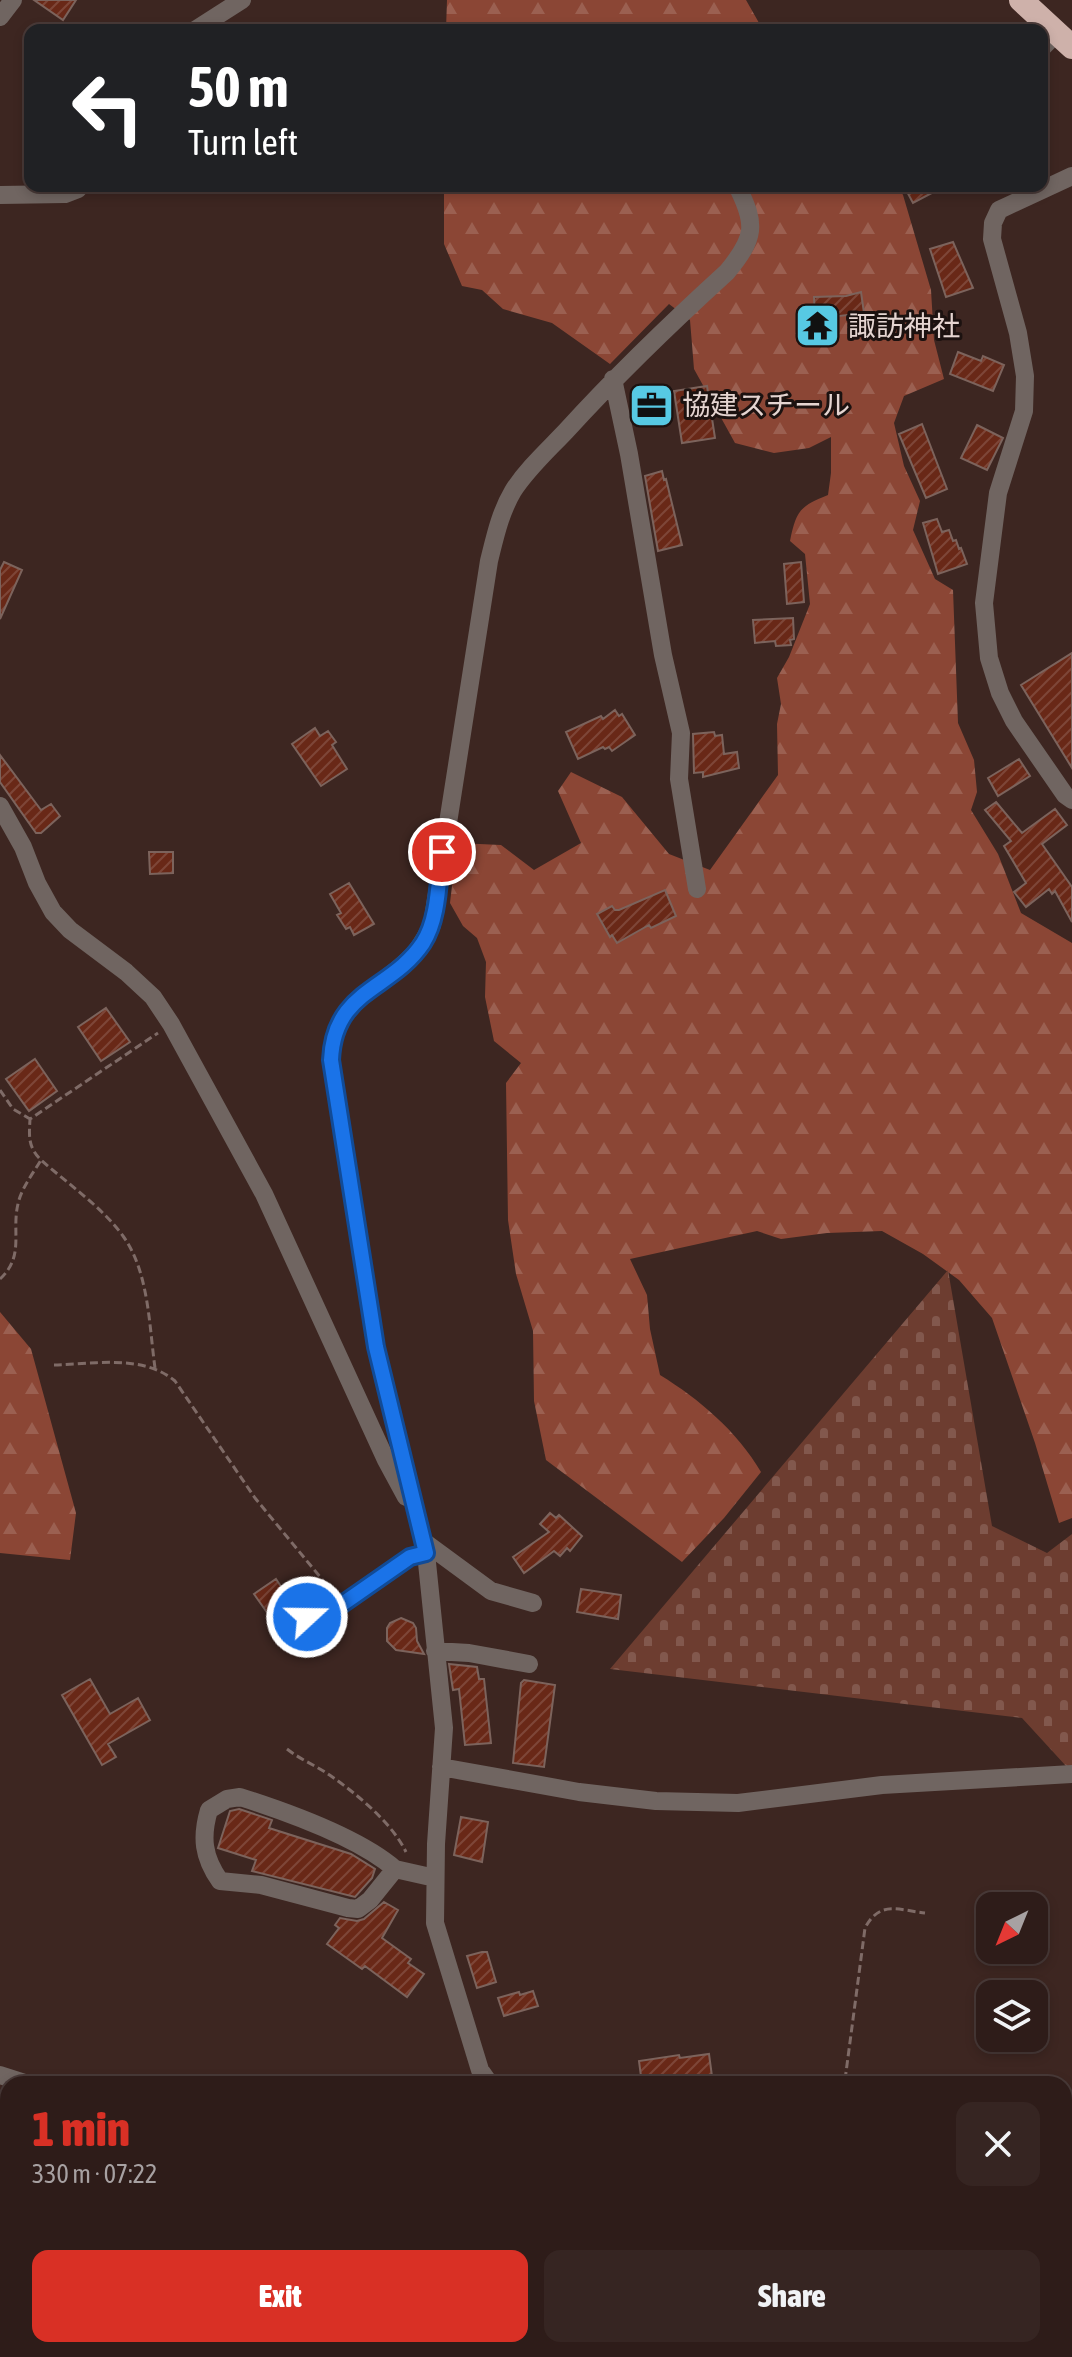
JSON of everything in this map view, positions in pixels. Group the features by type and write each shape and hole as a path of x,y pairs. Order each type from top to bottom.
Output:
{"highway":[{"path":"1021,0 1041,24"}],"street":[{"path":"0,17 13,0"},
{"path":"204,24 242,0"},
{"path":"1048,187 1072,176"},
{"path":"0,195 69,192"},
{"path":"484,2076 435,1923 444,1728 425,1547 376,1347 331,1060 332,1043 338,1026 359,996 413,955 432,925 458,748 497,527 514,490 613,379 727,272 743,252 752,226 748,207 740,192"},
{"path":"1038,192 999,210 993,223 992,239 1025,376 1024,411 998,493 984,603 989,658 1000,693 1014,721 1065,795 1072,800"},
{"path":"613,379 663,655 681,733 679,779 697,889"},
{"path":"0,806 53,912 70,930 126,972 153,997 171,1024 264,1194 386,1460 417,1517"},
{"path":"283,1629 341,1605 425,1547"},
{"path":"425,1547 491,1591 533,1603"},
{"path":"435,1651 469,1653 529,1664"},
{"path":"441,1767 610,1796 656,1801 738,1803 882,1785 1072,1774"},
{"path":"402,1870 358,1909 348,1908 261,1885 220,1881 204,1848 203,1832 209,1810 227,1799 240,1797 318,1827 402,1870 435,1878"}],"path":[{"path":"30,1119 171,1024"},
{"path":"0,1090 13,1109 30,1119"},
{"path":"30,1119 28,1140 33,1151 115,1225 126,1239 144,1287 155,1368"},
{"path":"0,1279 12,1268 15,1257 19,1200 41,1160"},
{"path":"54,1365 124,1363 155,1368 175,1381 255,1498 341,1605"},
{"path":"287,1749 330,1775 398,1837 406,1852 402,1870"},
{"path":"846,2076 865,1928 872,1915 882,1909 925,1913"}],"green space":[{"path":"447,0 746,0 760,24 446,24"},
{"path":"444,192 901,192 903,195 931,290 934,340 944,379 904,396 894,423 904,466 920,501 913,530 935,579 953,590 958,723 974,760 977,792 971,810 998,854 1021,913 1072,943 1072,1518 1059,1523 992,1318 959,1280 923,1254 882,1231 781,1239 757,1231 630,1259 647,1295 650,1329 660,1375 716,1417 741,1443 761,1472 724,1518 682,1562 546,1460 534,1401 533,1331 516,1274 508,1220 506,1083 521,1063 494,1041 485,997 486,962 477,938 463,926 450,903 457,843 501,845 534,870 581,843 558,791 571,772 622,797 669,854 710,870 778,775 777,724 781,704 777,678 789,657 810,604 805,554 790,541 797,516 805,506 828,495 831,437 809,448 774,453 735,443 694,369 690,320 669,304 610,364 552,323 503,309 482,290 462,286 444,244"},
{"path":"948,1270 992,1526 1047,1553 1072,1534 1072,1765 1066,1766 1022,1718 610,1669"},
{"path":"0,1312 31,1349 76,1513 70,1560 0,1553"}],"building":[{"path":"34,0 76,0 63,20"},
{"path":"907,192 934,192 913,203"},
{"path":"953,242 973,288 946,297 930,249"},
{"path":"861,292 864,313 815,319 814,297"},
{"path":"958,352 981,361 983,356 1004,365 993,391 950,374"},
{"path":"707,386 715,438 682,443 674,391"},
{"path":"922,424 947,489 926,498 899,434"},
{"path":"977,425 1003,438 987,470 961,458"},
{"path":"662,471 682,545 658,551 645,476"},
{"path":"937,519 942,532 949,530 953,541 956,540 967,564 938,574 923,523"},
{"path":"4,562 22,570 0,619 0,570"},
{"path":"801,562 804,602 787,604 784,564"},
{"path":"793,618 794,639 790,640 791,645 776,646 775,641 755,643 753,620"},
{"path":"1072,653 1072,768 1021,685"},
{"path":"615,710 619,716 622,714 635,735 612,751 609,747 603,747 578,759 566,732 601,716 603,719"},
{"path":"315,728 320,736 328,731 336,742 332,745 347,769 321,786 292,744"},
{"path":"714,732 715,736 722,735 724,754 737,752 739,768 703,777 703,772 694,773 693,734"},
{"path":"0,755 41,810 51,804 60,816 41,833 36,833 0,782"},
{"path":"1019,759 1030,776 998,796 988,778"},
{"path":"996,802 1022,833 1055,809 1067,825 1042,844 1072,887 1072,922 1055,891 1052,894 1049,889 1026,907 1014,892 1026,883 1004,846 1011,841 985,810"},
{"path":"149,852 173,852 173,873 150,874"},
{"path":"349,883 374,924 354,935 337,915 341,913 330,894"},
{"path":"665,890 676,916 651,928 649,925 617,943 612,935 610,937 597,914 612,906 619,910"},
{"path":"106,1008 130,1042 101,1061 78,1027"},
{"path":"35,1059 57,1091 29,1111 6,1079"},
{"path":"550,1513 556,1518 559,1515 582,1536 570,1551 567,1548 560,1556 554,1551 524,1573 513,1557 549,1532 540,1524"},
{"path":"276,1579 295,1607 273,1621 254,1594"},
{"path":"581,1589 621,1595 618,1619 577,1612"},
{"path":"401,1618 413,1623 424,1654 396,1650 387,1641 390,1623"},
{"path":"449,1664 477,1667 479,1679 484,1679 491,1743 465,1745 459,1689 453,1690"},
{"path":"90,1679 110,1714 138,1698 150,1720 108,1744 116,1757 102,1765 62,1695"},
{"path":"524,1680 555,1685 544,1767 513,1763 521,1683"},
{"path":"239,1809 272,1820 269,1828 351,1854 375,1869 372,1878 355,1897 252,1871 256,1860 218,1848 230,1811"},
{"path":"461,1817 488,1822 482,1862 454,1855"},
{"path":"384,1902 398,1910 382,1938 411,1959 408,1963 424,1974 407,1997 365,1966 362,1969 327,1944 339,1928 335,1925 340,1918 364,1919"},
{"path":"487,1952 496,1982 477,1988 467,1956"},
{"path":"533,1991 538,2006 504,2016 498,1998"},
{"path":"709,2054 712,2076 641,2076 639,2061 679,2055 680,2058"}],"place":[{"name":"諏訪神社","path":"817,326"},
{"name":"協建スチール","path":"651,405"}],"route":[{"path":"307,1617 341,1605 410,1557 426,1553 376,1347 331,1060 332,1043 348,1010 359,996 400,967 424,941 432,925 442,852"}]}
